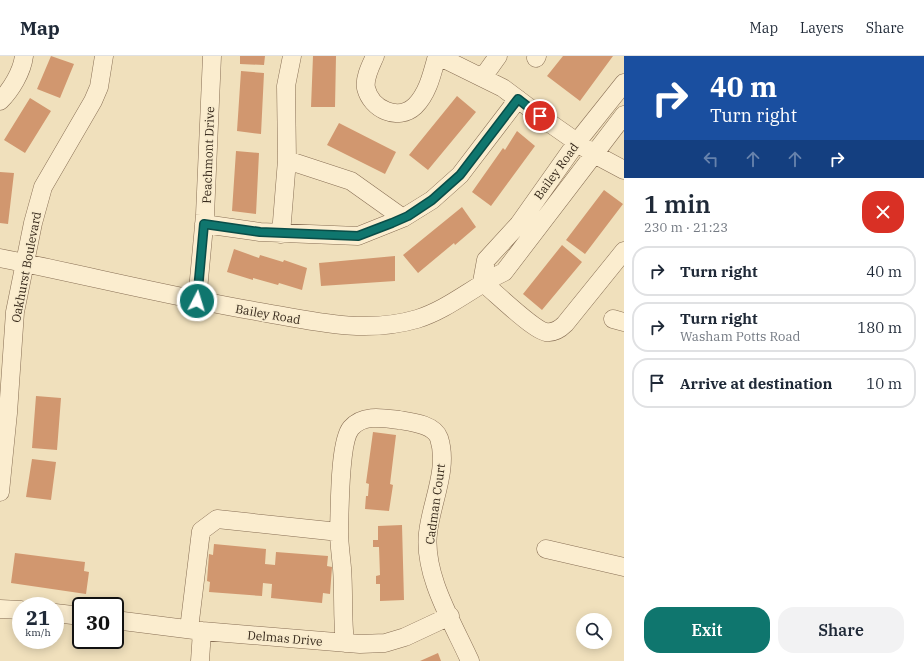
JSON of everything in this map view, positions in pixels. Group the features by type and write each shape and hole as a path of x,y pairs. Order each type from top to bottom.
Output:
{"street":[{"path":"0,102 8,93 23,62 24,56"},
{"name":"Oakhurst Boulevard","path":"0,492 8,413 15,312 43,187 93,101 99,87 104,56"},
{"name":"Peachmont Drive","path":"197,301 204,224 212,56"},
{"path":"281,234 287,160 286,86 292,56"},
{"path":"375,56 367,75 366,88 372,101 382,110 397,112 408,111 415,106 426,92 438,56 483,77 518,99 594,154 624,170"},
{"path":"483,77 498,56"},
{"name":"Bailey Road","path":"482,282 486,260 519,224 577,142 624,83"},
{"path":"204,224 281,234 358,236 403,218 432,200 460,175 518,99"},
{"name":"Bailey Road","path":"0,258 197,301 322,324 385,325 416,319 441,309 463,297 482,282 504,272 624,115"},
{"path":"287,160 351,181 403,218"},
{"path":"482,282 534,325 546,332 552,332 565,324 624,251"},
{"name":"Cadman Court","path":"345,643 342,616 342,568 339,532 345,437 351,427 362,419 373,418 418,423 431,429 438,436 442,465 428,534 428,553 431,570 470,661"},
{"path":"200,661 195,630 201,531 217,519 339,532"},
{"path":"546,549 624,567"},
{"path":"0,609 12,610"},
{"name":"Delmas Drive","path":"124,621 195,630 360,644 386,643 405,637 450,616"}],"building":[{"path":"51,56 74,64 60,98 37,89"},
{"path":"240,56 265,56 264,65 240,64"},
{"path":"313,56 336,56 335,107 311,107"},
{"path":"563,56 613,56 580,101 547,76"},
{"path":"241,71 264,73 261,134 237,131"},
{"path":"457,96 476,112 428,170 409,155"},
{"path":"30,98 51,111 25,153 4,140"},
{"path":"339,123 396,152 385,174 327,145"},
{"path":"517,131 535,146 491,206 472,192 503,148 505,150"},
{"path":"236,151 259,153 256,214 232,211"},
{"path":"0,172 14,173 8,224 0,223"},
{"path":"604,190 623,204 585,254 566,240"},
{"path":"462,207 476,227 418,273 403,255"},
{"path":"562,245 582,262 542,310 523,294"},
{"path":"234,249 259,258 260,255 283,262 284,260 307,268 302,290 279,283 278,285 253,278 253,280 227,272"},
{"path":"395,256 395,281 321,286 319,263"},
{"path":"36,396 61,398 57,450 32,448"},
{"path":"373,432 396,435 390,484 393,485 389,511 365,509 369,484 366,483"},
{"path":"32,459 56,462 51,500 26,497"},
{"path":"402,525 404,600 380,601 380,584 376,584 376,576 380,575 379,547 373,547 373,540 378,540 378,526"},
{"path":"214,544 266,549 265,564 275,565 276,552 328,556 327,566 332,567 330,594 323,593 322,603 271,598 272,584 263,583 262,596 209,592 210,582 207,581 209,554 213,555"},
{"path":"15,553 85,562 84,571 89,572 86,594 11,583"},
{"path":"438,653 441,661 420,661"}],"route":[{"path":"197,301 204,224 260,232 301,235 358,236 408,216 432,200 460,175 518,99 540,116"}]}
